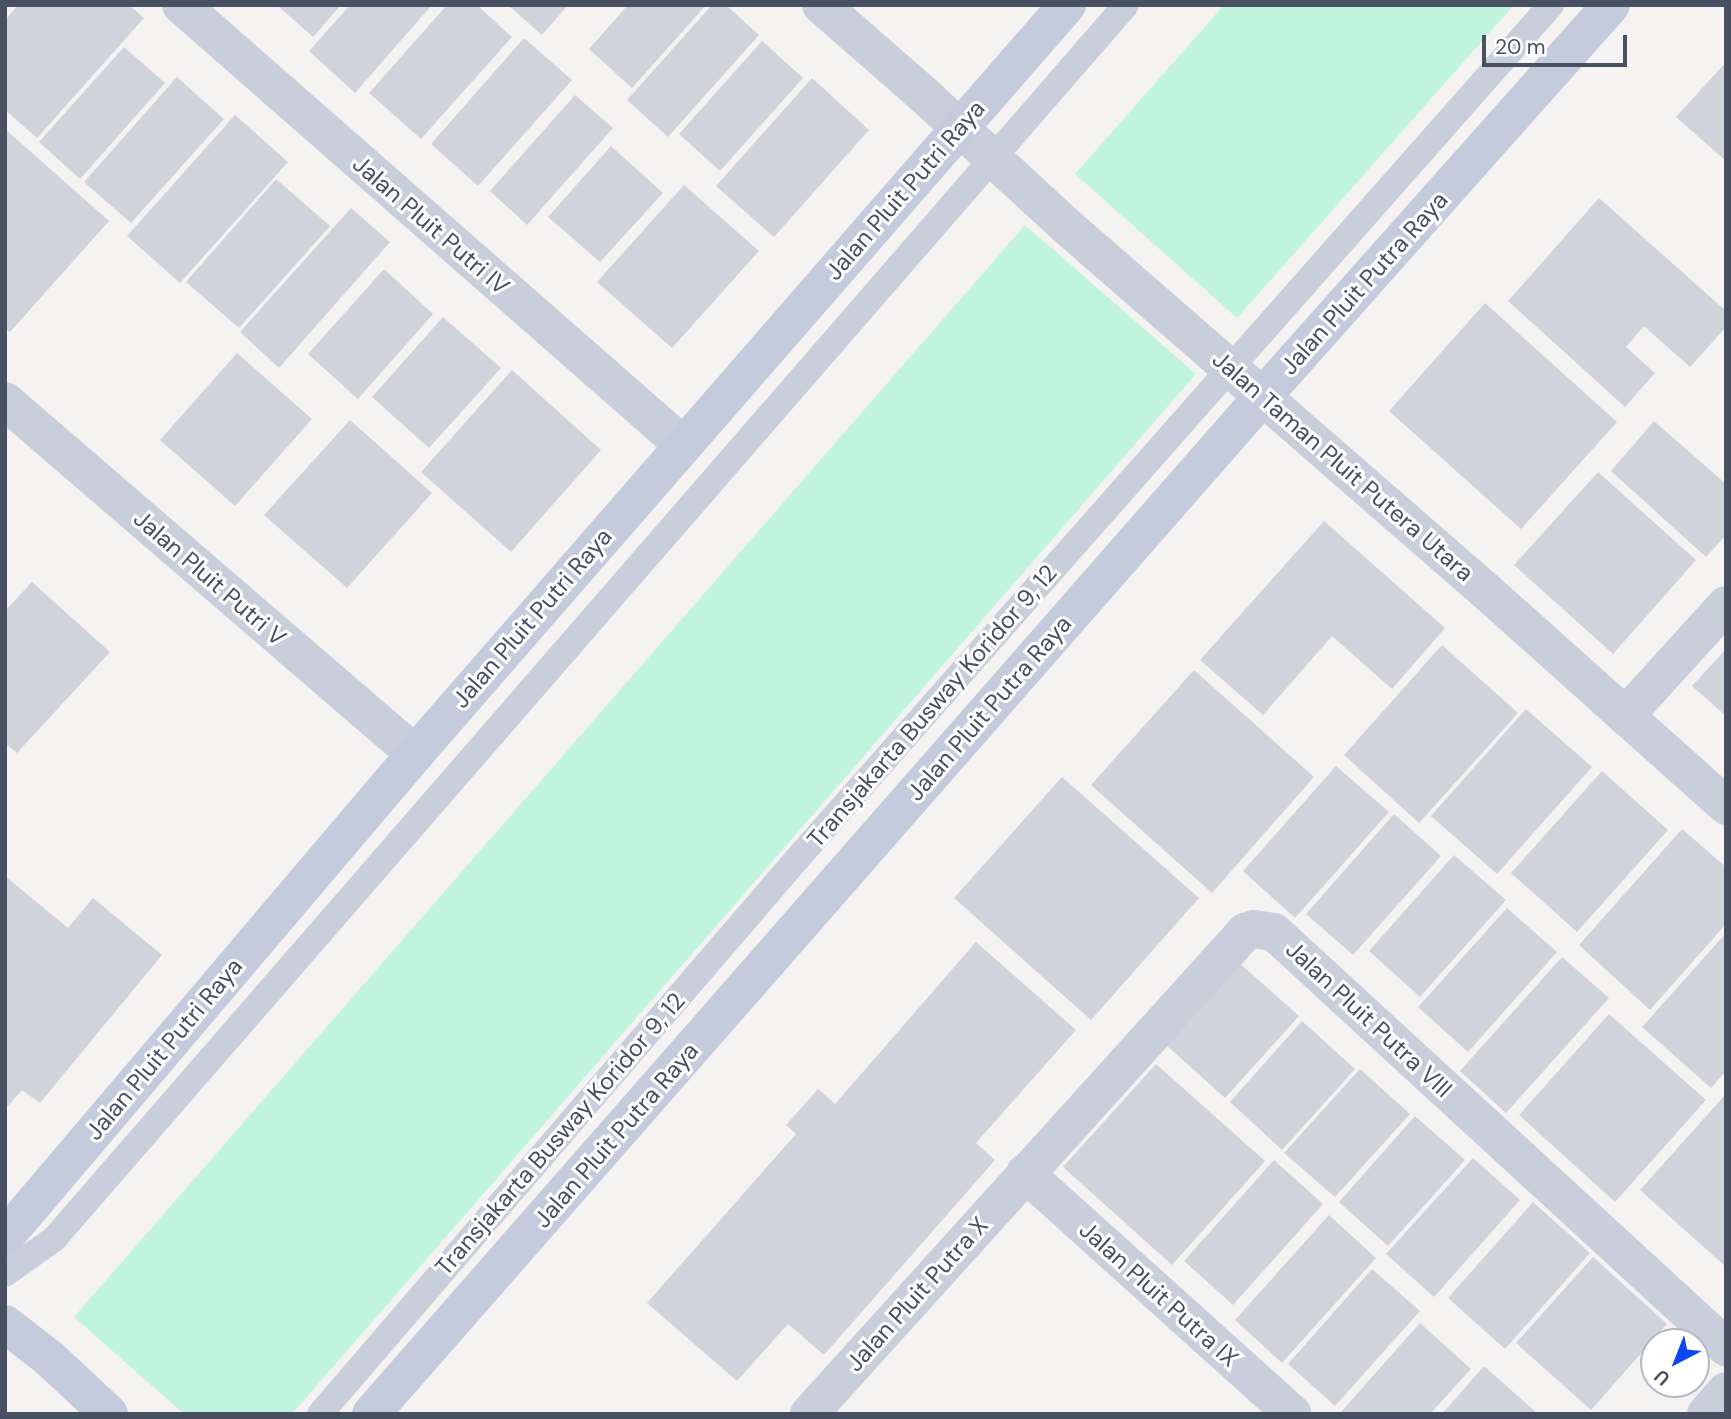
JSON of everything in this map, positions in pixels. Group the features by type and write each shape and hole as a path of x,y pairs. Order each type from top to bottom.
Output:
{"street":[{"name":"Jalan Pluit Putri IV","path":"181,5 682,444"},
{"name":"Jalan Taman Pluit Putera Utara","path":"821,5 1071,230 1726,806"},
{"name":"Jalan Pluit Putri Raya","path":"5,1237 415,754 1066,5"},
{"name":"Jalan Pluit Putra Raya","path":"371,1414 1263,397 1611,5"},
{"name":"Jalan Pluit Putri V","path":"5,401 415,754"},
{"path":"1625,716 1726,605"},
{"name":"Jalan Pluit Putra VIII","path":"1026,1173 1245,932 1265,928 1274,932 1726,1347"},
{"name":"Jalan Pluit Putra X","path":"809,1414 1026,1173"},
{"name":"Jalan Pluit Putra IX","path":"1026,1173 1293,1414"},
{"path":"5,1324 49,1358 109,1414"},
{"path":"1706,1414 1726,1391"}],"lane":[{"path":"5,1274 54,1238 1126,5"},
{"name":"Transjakarta Busway Koridor 9, 12","path":"320,1414 797,859 1551,5"}],"green space":[{"path":"1224,5 1514,5 1237,318 1075,174"},
{"path":"1025,225 1196,374 292,1414 184,1414 74,1317"}],"building":[{"path":"18,5 129,5 144,18 37,138 5,110 5,20"},
{"path":"277,5 341,5 313,37"},
{"path":"350,5 432,5 355,93 309,51"},
{"path":"447,5 477,5 512,37 421,139 369,93"},
{"path":"508,5 568,5 542,35"},
{"path":"628,5 706,5 632,88 589,49"},
{"path":"712,5 726,5 759,35 668,137 627,100"},
{"path":"524,38 572,80 478,186 431,144"},
{"path":"762,41 803,78 720,171 679,134"},
{"path":"124,47 165,83 80,179 39,142"},
{"path":"1726,62 1726,161 1676,117"},
{"path":"177,77 224,119 131,223 84,182"},
{"path":"812,78 869,130 774,237 716,186"},
{"path":"575,95 613,128 527,225 490,191"},
{"path":"235,115 288,162 180,283 127,236"},
{"path":"5,129 109,221 10,332 5,328"},
{"path":"611,146 663,193 600,262 548,217"},
{"path":"276,179 330,226 239,328 186,282"},
{"path":"684,185 759,251 672,348 597,282"},
{"path":"1599,198 1726,311 1726,327 1690,367 1644,326 1626,347 1655,373 1625,407 1508,301"},
{"path":"351,208 390,242 279,368 240,332"},
{"path":"384,269 433,314 358,399 308,354"},
{"path":"1485,303 1617,422 1521,529 1389,411"},
{"path":"443,317 501,368 429,448 372,397"},
{"path":"237,353 312,419 235,506 160,440"},
{"path":"512,370 601,450 511,552 421,472"},
{"path":"350,420 432,493 347,588 264,515"},
{"path":"1654,421 1726,484 1726,535 1706,557 1611,471"},
{"path":"1598,472 1696,560 1613,654 1514,565"},
{"path":"1324,521 1445,628 1392,689 1332,636 1263,715 1200,660"},
{"path":"32,582 110,652 17,753 5,743 5,611"},
{"path":"1442,645 1518,713 1419,823 1344,755"},
{"path":"1726,649 1726,716 1692,686"},
{"path":"1194,670 1314,777 1212,893 1091,785"},
{"path":"1526,709 1592,767 1497,874 1431,816"},
{"path":"1336,766 1389,812 1295,918 1243,871"},
{"path":"1602,771 1668,830 1577,932 1511,873"},
{"path":"1062,777 1199,898 1091,1020 954,898"},
{"path":"1394,814 1441,856 1353,955 1306,914"},
{"path":"1682,829 1726,867 1726,924 1650,1010 1579,945"},
{"path":"1454,855 1506,900 1420,997 1369,951"},
{"path":"5,876 68,928 93,898 162,955 40,1103 22,1090 7,1107"},
{"path":"1507,908 1557,952 1468,1052 1418,1007"},
{"path":"1726,933 1726,1071 1711,1088 1642,1027"},
{"path":"976,942 1076,1030 976,1143 995,1160 824,1355 788,1324 737,1381 647,1303 796,1134 786,1125 818,1089 835,1104"},
{"path":"1562,957 1609,998 1506,1113 1460,1071"},
{"path":"1237,961 1299,1016 1225,1098 1164,1043"},
{"path":"1609,1014 1706,1100 1615,1202 1519,1115"},
{"path":"1302,1021 1355,1069 1282,1150 1230,1102"},
{"path":"1156,1064 1265,1161 1172,1265 1063,1167"},
{"path":"1360,1069 1410,1114 1335,1197 1284,1153"},
{"path":"1724,1096 1726,1097 1726,1267 1640,1190"},
{"path":"1415,1116 1465,1160 1388,1246 1339,1202"},
{"path":"1473,1158 1520,1200 1434,1297 1386,1254"},
{"path":"1274,1160 1323,1204 1233,1305 1184,1261"},
{"path":"1533,1202 1590,1253 1505,1349 1448,1298"},
{"path":"1329,1215 1376,1258 1282,1363 1235,1320"},
{"path":"1593,1257 1667,1324 1663,1328 1640,1328 1640,1355 1591,1410 1516,1343"},
{"path":"1372,1269 1420,1311 1335,1406 1288,1364"},
{"path":"1420,1323 1471,1369 1430,1414 1339,1414"},
{"path":"1484,1366 1538,1414 1442,1414"}]}
